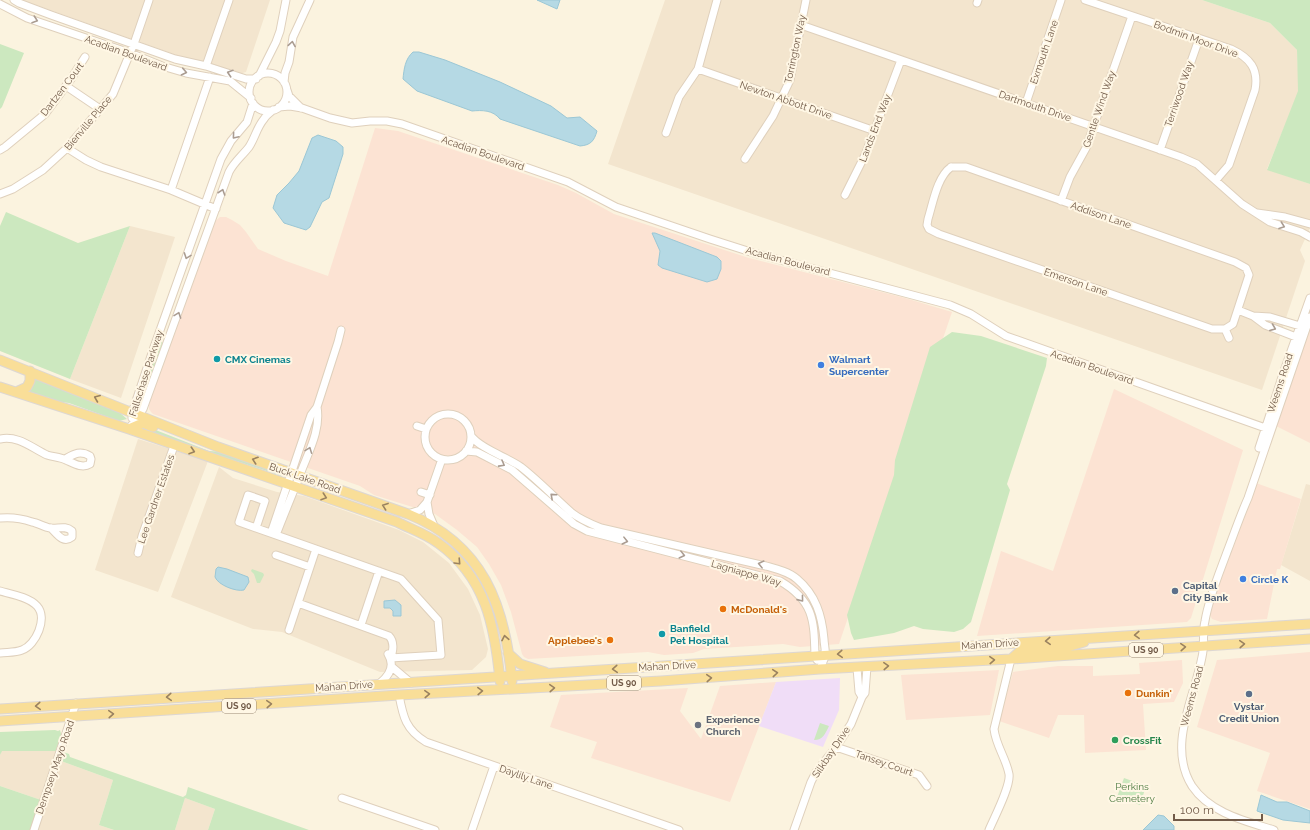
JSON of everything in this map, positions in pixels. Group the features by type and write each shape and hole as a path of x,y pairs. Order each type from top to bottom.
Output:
{"main road":[{"name":"Buck Lake Road","path":"0,360 138,413 218,447 408,514 441,530 467,553 481,572 493,594 501,617 512,676 513,690"},
{"path":"16,392 27,387 30,381 30,371"},
{"name":"Buck Lake Road","path":"0,387 129,429 174,446 397,522 428,537 439,544 458,561 476,583 482,595 490,614 494,634 501,691"},
{"path":"129,429 143,422 208,448 218,447"},
{"name":"Mahan Drive","path":"0,709 1310,624"},
{"path":"1011,659 1020,651 1067,648 1095,638"},
{"name":"Mahan Drive","path":"0,721 399,695 501,691 682,680 820,669 1011,659 1310,639"},
{"path":"508,653 520,664 550,674"},
{"path":"682,680 683,674 693,664"},
{"path":"308,702 311,694 325,688"}],"street":[{"name":"Acadian Boulevard","path":"14,0 19,4 175,59 206,66 246,79 258,77"},
{"path":"206,66 230,0"},
{"path":"286,0 280,31 276,42 258,77 250,88 252,101 262,110 276,109 286,99 285,73 289,62 293,37 310,0"},
{"path":"666,133 679,98 698,69 717,0"},
{"name":"Torrington Way","path":"745,159 764,131 790,80 806,0"},
{"name":"Exmouth Lane","path":"1026,103 1061,0"},
{"name":"Bodmin Moor Drive","path":"1085,0 1238,52 1251,64 1257,80 1255,90 1229,165 1216,180"},
{"name":"Bienville Place","path":"0,194 13,189 43,170 67,148 112,94 130,54 147,1"},
{"name":"Acadian Boulevard","path":"0,4 27,18 162,66 186,73 210,76 230,81 252,101"},
{"name":"Gentle Wind Way","path":"1061,201 1070,177 1086,148 1132,16"},
{"name":"Dartmouth Drive","path":"801,25 1093,126 1197,164 1242,204 1270,222 1301,232 1310,237"},
{"name":"Terriwood Way","path":"1160,150 1199,39"},
{"name":"Dartzen Court","path":"0,150 45,114 85,57"},
{"name":"Lands End Way","path":"845,195 854,179 875,131 901,60"},
{"name":"Newton Abbott Drive","path":"698,69 875,131"},
{"path":"258,77 264,74 273,74 277,76 285,85 290,96 302,108"},
{"path":"171,190 210,76"},
{"path":"66,86 100,109"},
{"name":"Fallschase Parkway","path":"138,413 159,334 225,150 247,122 252,101"},
{"name":"Acadian Boulevard","path":"276,109 290,106 302,108 352,123 370,121 402,124 568,182 616,207 710,239 754,253 950,305 972,314 1006,336 1268,429"},
{"name":"Fallschase Parkway","path":"129,429 138,413 170,338 233,165 255,138 259,126 264,118 276,109"},
{"path":"67,148 86,160 171,190 216,209"},
{"name":"Addison Lane","path":"926,230 926,225 941,177 950,164 966,167 1251,269 1238,310"},
{"name":"Dartmouth Drive","path":"1255,212 1310,224"},
{"name":"Emerson Lane","path":"926,230 1212,329 1225,330"},
{"name":"Weems Road","path":"1268,429 1284,371 1300,326 1309,308 1310,298"},
{"path":"1229,338 1225,330 1233,324 1238,310 1252,316 1265,325 1296,337"},
{"path":"1252,316 1270,317 1300,326"},
{"name":"Weems Road","path":"1274,830 1224,813 1208,803 1198,794 1188,777 1182,757 1182,734 1203,656 1204,622 1210,599 1240,515 1244,497 1268,429 1310,317"},
{"path":"296,474 315,436 319,416 318,407 341,330"},
{"path":"159,334 170,338"},
{"path":"274,534 296,474 311,415 318,407"},
{"path":"444,414 451,414 459,416 466,421 470,428 471,436 470,444 466,451 460,456 453,459 442,459 430,451 426,444 425,436 426,429 430,422 436,417 444,414"},
{"path":"417,426 426,429"},
{"name":"Lagniappe Way","path":"471,436 476,442 520,466 572,513 582,524 645,537 766,566 782,571 796,579 810,594 817,605 823,626 825,655 820,669"},
{"path":"0,439 12,438 48,455 65,459"},
{"name":"Lee Gardner Estates","path":"138,553 142,536 174,446"},
{"name":"Lagniappe Way","path":"466,451 475,451 487,456 515,473 564,516 582,524 598,534 780,581 793,588 810,610 813,623 815,656 820,669"},
{"path":"408,514 420,510 428,498 442,459"},
{"path":"515,473 525,459"},
{"path":"421,492 428,498 429,514 434,526"},
{"path":"256,528 265,501 248,495 239,522 256,528 274,534 402,579 438,620 441,655 390,658"},
{"path":"274,534 276,521 284,508"},
{"path":"0,518 12,517 51,528"},
{"path":"644,545 645,537"},
{"path":"289,630 316,549"},
{"path":"707,561 710,552"},
{"path":"276,555 310,567"},
{"path":"361,625 379,571"},
{"path":"0,591 29,600 37,605 41,613 39,629 30,645 22,650 0,653"},
{"path":"298,603 361,625 391,638 392,654 390,658 392,667 411,683"},
{"path":"989,830 1005,792 1009,778 1007,767 995,741 994,729 1011,659"},
{"path":"380,684 386,678 392,667"},
{"name":"Silkbay Drive","path":"794,830 816,772 836,747 850,724 862,697 866,693 867,667"},
{"path":"857,668 859,692 862,697"},
{"name":"Daylily Lane","path":"399,695 405,720 416,736 426,742 679,830"},
{"name":"Dempsey Mayo Road","path":"34,830 76,704"},
{"name":"Tansey Court","path":"836,747 919,775 927,786"},
{"path":"472,830 494,766"},
{"path":"342,798 435,830"}],"shaded area":[{"path":"22,0 270,0 246,72 239,74 193,61"},
{"path":"665,0 1202,0 1270,23 1297,50 1299,91 1267,169 1310,184 1310,228 1300,250 1305,261 1262,390 608,164"},
{"path":"375,128 398,131 558,185 614,214 749,258 905,298 952,312 839,644 800,647 783,644 704,649 693,653 664,655 648,652 528,659 522,654 511,612 501,585 489,564 477,547 435,514 374,495 360,486 153,414 151,412 149,409 149,404 214,222 220,217 226,217 240,225 258,249 328,276"},
{"path":"130,226 175,237 121,398 70,379"},
{"path":"1310,325 1310,443 1274,425"},
{"path":"1114,389 1243,450 1191,618 1187,622 977,636 1001,551 1053,571"},
{"path":"138,439 170,449 134,556 140,557 145,537 176,451 208,461 158,592 95,570"},
{"path":"219,467 233,478 277,492 304,496 399,530 423,542 449,563 468,589 480,615 488,649 486,657 472,670 380,672 282,632 253,629 171,597"},
{"path":"1253,482 1301,499 1280,569 1277,569 1267,619 1221,622 1212,619 1210,615 1212,606"},
{"path":"1306,484 1310,485 1310,581 1281,565"},
{"name":"Vystar Credit Union","path":"1310,652 1310,809 1257,791 1270,753 1197,727 1217,660"},
{"path":"1182,660 1183,683 1174,702 1143,704 1146,750 1085,753 1084,715 1058,715 1049,738 999,721 1013,672 1058,666 1093,666 1093,676 1140,674 1139,663"},
{"path":"999,670 990,715 906,720 901,675"},
{"path":"840,678 839,710 823,747 759,726 776,682"},
{"path":"776,682 730,802 591,758 597,742 550,727 561,695 688,688 680,711 701,739 720,686"},
{"path":"1,751 58,751 41,800 0,786"},
{"path":"61,761 113,780 99,825 114,830 37,830"},
{"path":"185,798 215,809 208,830 175,830"}],"green space":[{"path":"1202,0 1310,0 1310,184 1267,170 1298,91 1297,50 1270,23"},
{"path":"0,44 24,53 0,109"},
{"path":"6,212 78,243 130,226 70,379 0,351 0,226"},
{"path":"952,332 981,336 1047,358 1046,366 1007,484 1010,490 971,622 963,629 954,632 923,629 914,626 894,633 854,640 847,615 894,475 895,460 930,347"},
{"path":"162,342 164,344 141,403 139,403 156,346"},
{"path":"33,377 119,412 127,419 119,421 69,403 53,401 26,392"},
{"path":"148,427 209,451 223,452 278,473 282,476 221,456 209,455 141,428"},
{"path":"252,569 263,573 264,575 260,583 257,583 254,574 251,571"},
{"path":"820,723 829,726 822,738 814,740"},
{"path":"60,730 62,737 58,751 2,751 0,755 0,732"},
{"path":"63,752 69,754 70,757 183,797 186,795 188,787 309,830 208,830 215,809 185,798 175,830 114,830 99,825 113,780 61,761"},
{"name":"Perkins Cemetery","path":"1124,778 1146,786 1140,805 1117,797"},
{"path":"0,786 41,800 31,830 0,830"}],"water":[{"path":"537,0 560,0 557,9"},
{"path":"413,52 419,52 445,60 500,82 551,106 567,118 580,117 597,131 595,137 592,142 587,145 580,146 500,119 491,112 472,111 417,91 403,79 404,68"},
{"path":"318,135 336,141 343,147 343,154 329,198 322,202 310,227 306,230 284,223 273,208 277,195 299,171 312,138"},
{"path":"652,233 717,257 721,261 721,269 717,279 707,282 662,268 658,265 660,251"},
{"path":"218,567 248,577 249,582 244,590 232,589 220,583 215,577 216,569"},
{"path":"395,600 401,605 401,616 393,616 393,611 390,608 384,608 384,601"},
{"path":"1261,795 1277,802 1287,802 1310,811 1310,823 1283,820 1257,811"},
{"path":"1158,815 1164,816 1174,826 1174,830 1143,830"}],"place":[{"name":"CMX Cinemas","path":"217,359"},
{"name":"Walmart Supercenter","path":"821,365"},
{"name":"Circle K","path":"1243,579"},
{"name":"Capital City Bank","path":"1175,591"},
{"name":"McDonald's","path":"723,609"},
{"name":"Banfield Pet Hospital","path":"662,634"},
{"name":"Applebee's","path":"610,640"},
{"name":"Dunkin'","path":"1128,693"},
{"name":"Vystar Credit Union","path":"1249,694"},
{"name":"Experience Church","path":"698,725"},
{"name":"CrossFit","path":"1115,740"}]}
